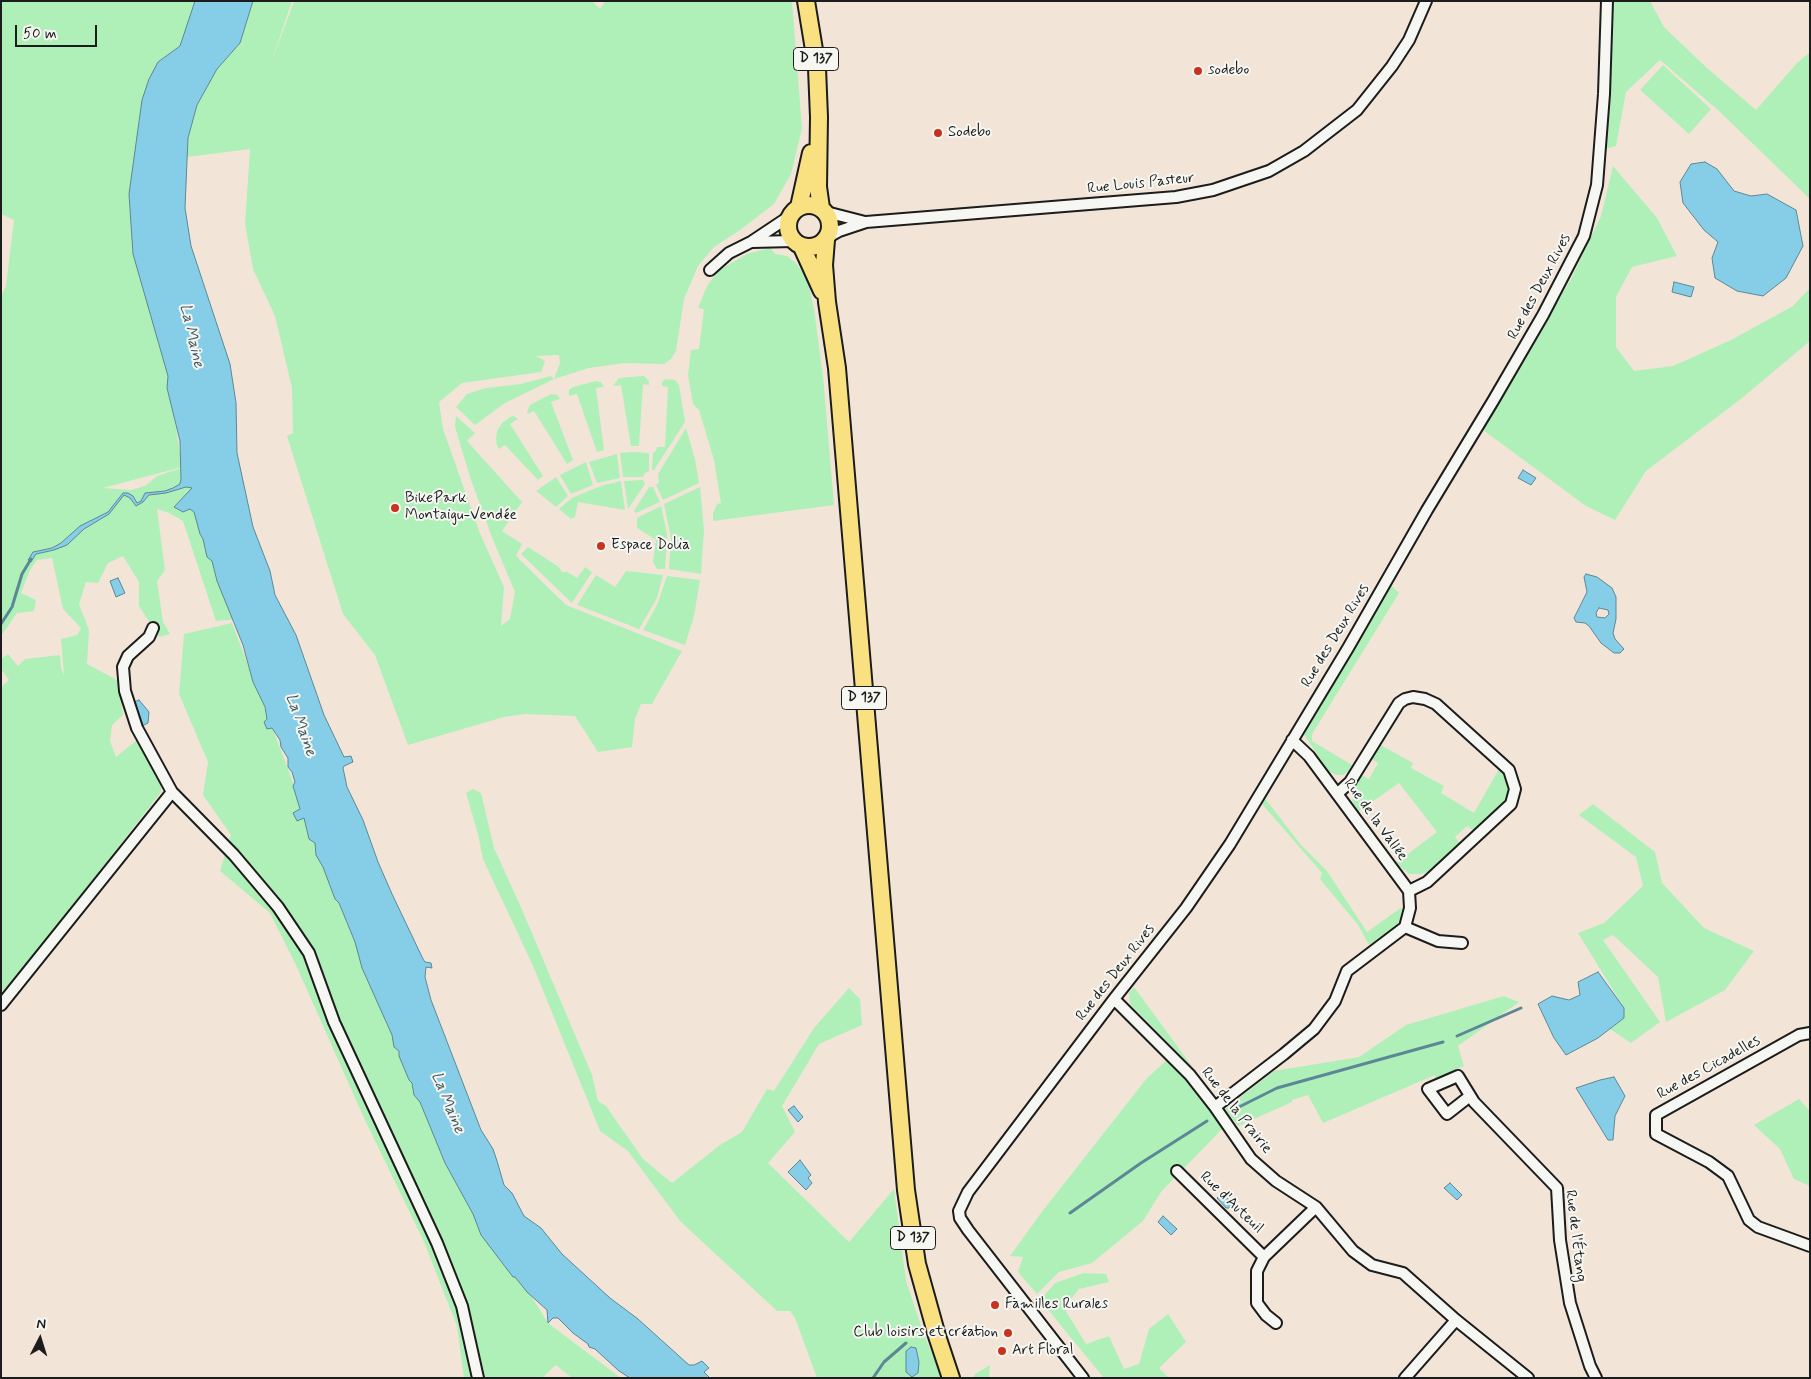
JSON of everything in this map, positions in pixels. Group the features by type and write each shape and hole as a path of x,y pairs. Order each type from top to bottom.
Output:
{"main road":[{"name":"D 137","path":"806,1 818,68 818,187 823,210"},
{"name":"D 137","path":"795,212 819,117"},
{"path":"810,205 823,210 831,224 827,239 815,247 798,244 788,229 795,212 810,205"},
{"name":"D 137","path":"827,239 824,265 827,302 837,368 906,1190 917,1264 951,1378"},
{"name":"D 137","path":"798,244 827,302"}],"street":[{"name":"Rue Louis Pasteur","path":"827,239 839,230 866,222 1176,197 1213,190 1269,171 1304,151 1357,110 1400,53 1412,34 1426,1"},
{"name":"Rue des Deux Rives","path":"1084,1378 966,1227 960,1218 959,1211 968,1192 1114,999 1186,908 1230,844 1348,648 1427,510 1493,402 1543,315 1584,236 1597,185 1604,94 1607,1"},
{"name":"Rue Louis Pasteur","path":"823,210 866,222"},
{"path":"710,270 729,253 750,242 795,212"},
{"path":"750,242 798,244"},
{"path":"153,628 148,637 128,656 123,667 125,691 137,728 172,792 234,855 278,907 309,954 334,1022 437,1243 462,1306 478,1378"},
{"path":"1215,1108 1314,1028 1335,1000 1346,971 1405,927 1410,908 1409,891 1427,882 1511,804 1516,789 1509,770 1436,704 1425,698 1413,697 1399,703 1350,782 1337,794"},
{"name":"Rue de la Vallée","path":"1292,740 1309,756 1409,891"},
{"path":"1,1005 172,792"},
{"path":"1405,927 1438,941 1462,943"},
{"name":"Rue de la Prairie","path":"1114,999 1190,1075 1251,1159 1276,1181 1316,1207 1353,1251 1372,1264 1403,1273 1456,1320 1528,1378"},
{"name":"Rue des Cicadelles","path":"1810,1033 1799,1035 1656,1115 1656,1134 1709,1162 1728,1176 1749,1220 1758,1227 1810,1246"},
{"name":"Rue de l'Étang","path":"1470,1096 1557,1188 1560,1240 1570,1303 1590,1366 1596,1378"},
{"name":"Rue d'Auteuil","path":"1177,1171 1264,1257"},
{"name":"Rue d'Auteuil","path":"1276,1323 1266,1315 1257,1303 1257,1271 1264,1257 1316,1207"},
{"path":"1406,1378 1456,1320"}],"green space":[{"path":"1,1 195,1 180,46 158,62 168,376 182,467 103,488 131,490 145,486 157,476 194,464 240,619 216,621 183,521 157,509 165,570 157,581 163,622 170,634 159,637 139,606 139,582 123,556 108,563 98,583 86,582 79,604 89,630 87,664 119,681 123,715 112,725 110,741 116,757 138,739 161,781 161,792 52,932 1,993 1,687 9,680 1,669 1,659 8,654 18,666 25,659 60,655 61,668 64,675 61,639 77,635 81,628 63,609 52,558 37,560 30,570 21,593 36,600 34,611 17,613 1,636 1,296 6,286 14,220 1,214"},
{"path":"253,1 292,1 271,63 294,1 592,1 600,9 605,1 792,1 802,128 791,174 774,204 714,247 698,266 684,299 676,351 671,359 664,364 624,363 589,368 554,379 560,363 559,355 536,356 545,361 541,372 462,383 439,402 443,429 479,531 504,587 501,626 510,619 515,592 471,480 455,427 456,416 475,433 467,441 522,502 502,531 522,544 516,556 566,605 682,651 652,704 641,704 635,719 632,747 598,752 575,716 525,714 504,717 408,745 375,655 343,614 287,436 293,433 292,388 275,316 253,269 245,224 250,149 187,157 188,138 197,105 217,69 240,43"},
{"path":"1601,1 1650,1 1664,27 1707,68 1756,110 1797,63 1810,52 1810,199 1719,111 1660,60 1626,92 1616,146 1595,152"},
{"path":"1663,65 1711,109 1689,134 1640,90"},
{"path":"1613,166 1657,218 1677,256 1632,267 1616,297 1616,347 1634,371 1673,366 1731,340 1793,306 1810,288 1810,341 1742,398 1646,471 1615,520 1586,506 1483,430 1572,277 1601,216"},
{"path":"770,248 775,254 787,256 797,264 802,272 806,272 814,309 823,376 834,505 713,521 713,513 717,504 721,503 714,460 699,410 693,404 688,375 691,350 699,349 704,309 698,308 707,286 718,271 747,254"},
{"path":"551,376 554,379 505,403 475,425 456,407 467,394 486,388 521,384"},
{"path":"644,376 649,381 649,385 643,384 639,446 631,446 621,385 613,386 619,378"},
{"path":"665,379 675,380 679,385 685,422 654,470 652,470 653,452 655,452 657,447 665,447 668,387 662,386 662,382"},
{"path":"596,381 601,382 604,387 596,388 604,450 597,452 577,394 569,396 569,390 573,387"},
{"path":"551,394 557,395 560,399 551,402 573,460 567,464 534,411 528,414 527,412 530,405"},
{"path":"514,416 518,419 510,424 543,476 538,480 505,445 499,449 497,446 497,431 502,423"},
{"path":"686,428 695,459 699,483 663,500 656,485 659,482 658,474"},
{"path":"620,453 649,453 649,471 643,477 623,477"},
{"path":"617,454 620,478 597,483 589,462"},
{"path":"586,462 593,485 571,494 560,475"},
{"path":"556,477 568,496 556,507 536,491"},
{"path":"643,480 645,484 628,509 624,481"},
{"path":"621,481 625,510 578,502 575,517 571,519 559,509 572,498 604,485"},
{"path":"649,487 653,487 660,502 636,513 634,511"},
{"path":"700,487 704,530 701,574 669,569 671,538 664,504"},
{"path":"661,506 667,534 665,569 657,569 653,562 656,540 637,528 637,518"},
{"path":"528,547 559,567 562,572 567,572 577,578 585,567 592,572 572,603 521,554"},
{"path":"626,571 663,575 657,598 639,629 577,605 596,575 615,587"},
{"path":"667,576 700,580 694,616 685,645 643,630 657,605"},
{"path":"1391,585 1399,593 1312,734 1312,741 1352,765 1343,775 1337,775 1329,772 1303,733"},
{"path":"232,623 347,923 480,1214 548,1323 621,1378 572,1378 556,1365 542,1378 464,1378 457,1326 424,1242 364,1118 296,965 270,913 220,871 231,835 203,795 208,762 179,694 184,634"},
{"path":"1379,744 1413,763 1411,768 1444,786 1441,793 1474,813 1499,769 1506,777 1507,798 1474,831 1467,826 1455,837 1460,844 1427,872 1409,874 1396,863 1437,832 1399,783 1358,812 1352,800 1356,782 1361,775 1369,779 1378,763 1370,758"},
{"path":"473,789 481,793 494,848 592,1075 598,1101 606,1106 643,1159 672,1183 720,1145 742,1132 767,1089 774,1091 814,1028 849,988 860,999 862,1025 819,1044 782,1106 795,1132 768,1163 849,1242 894,1189 906,1281 923,1332 942,1378 817,1378 795,1318 790,1311 777,1311 680,1221 628,1151 600,1131 534,968 483,859 466,793"},
{"path":"1264,797 1301,845 1327,871 1367,932 1402,907 1401,917 1396,926 1369,945 1358,925 1320,879 1322,873 1261,803"},
{"path":"1593,804 1655,852 1662,883 1704,928 1754,951 1725,990 1666,1022 1658,977 1613,935 1603,940 1660,1022 1631,1043 1610,1029 1624,1018 1624,1008 1578,933 1604,923 1643,886 1636,857 1579,815"},
{"path":"1134,987 1194,1069 1130,1004 1129,993"},
{"path":"1504,996 1519,1002 1458,1046 1464,1066 1435,1079 1435,1075 1323,1123 1308,1095 1292,1100 1292,1102 1238,1126 1225,1109 1274,1071 1359,1057 1406,1025"},
{"path":"1167,1060 1186,1078 1223,1128 1161,1192 1143,1221 1092,1263 1059,1272 1037,1294 1018,1272 1023,1257 1010,1256 1041,1213 1147,1078"},
{"path":"1799,1099 1810,1111 1810,1186 1794,1179 1780,1149 1754,1125"},
{"path":"1084,1273 1106,1274 1109,1282 1079,1289 1064,1308 1086,1344 1109,1336 1124,1369 1139,1364 1149,1329 1168,1314 1186,1342 1159,1368 1169,1378 1104,1378 1040,1300 1055,1283"},
{"path":"990,1365 989,1378 973,1378 975,1374"}],"water":[{"name":"La Maine","path":"195,1 253,1 240,43 217,69 197,105 188,138 185,208 191,246 230,364 236,403 237,453 253,527 270,571 275,595 296,635 324,715 344,757 351,756 353,762 343,768 347,787 363,820 392,894 423,959 425,962 431,963 432,968 426,967 425,977 431,1000 481,1130 493,1149 504,1185 512,1193 524,1216 541,1228 562,1254 610,1298 638,1319 689,1365 702,1361 709,1368 704,1372 710,1378 630,1378 619,1371 595,1349 589,1347 588,1344 573,1333 558,1318 553,1318 548,1323 547,1310 513,1277 481,1235 473,1214 445,1163 420,1102 414,1095 412,1083 399,1056 399,1051 394,1047 392,1035 362,968 355,942 316,855 315,843 309,839 304,818 297,821 293,813 300,809 293,786 295,782 292,772 288,767 288,758 272,728 267,729 264,722 267,719 265,707 253,682 243,645 217,581 212,561 207,557 194,512 190,509 183,512 174,507 192,488 186,487 166,493 149,495 136,506 130,498 124,495 109,514 84,529 67,545 36,554 31,562 28,560 33,552 52,548 61,543 80,526 108,512 123,493 133,496 137,503 141,501 145,493 165,491 180,484 180,441 167,388 168,376 133,254 129,194 142,100 149,79 158,62 180,46"},
{"path":"1705,162 1717,169 1734,191 1751,196 1767,194 1796,210 1803,246 1786,278 1763,296 1737,291 1715,278 1712,258 1718,242 1704,230 1683,203 1680,182 1691,164"},
{"path":"1674,282 1694,287 1691,297 1672,292"},
{"path":"1523,470 1536,478 1531,485 1518,478"},
{"path":"1586,574 1597,577 1612,588 1616,597 1616,619 1613,633 1615,639 1624,649 1620,653 1614,653 1601,643 1589,626 1585,623 1576,622 1574,618 1587,592 1584,577","holes":["1599,608 1608,610 1609,614 1605,618 1597,617 1596,613"]},
{"path":"118,578 125,593 116,597 110,581"},
{"path":"139,700 149,712 148,723 142,726 132,703"},
{"path":"1598,972 1624,1008 1624,1018 1598,1038 1566,1055 1554,1038 1538,1004 1552,996 1569,1000 1580,995 1578,982"},
{"path":"1614,1077 1625,1096 1615,1116 1613,1140 1608,1140 1576,1088"},
{"path":"794,1106 803,1117 798,1122 788,1110"},
{"path":"800,1160 811,1175 808,1178 812,1183 806,1190 788,1172"},
{"path":"1450,1183 1462,1195 1457,1200 1444,1188"},
{"path":"1222,1193 1233,1203 1229,1208 1226,1208 1217,1198"},
{"path":"1163,1216 1177,1229 1171,1235 1158,1222"},
{"path":"911,1347 916,1348 919,1362 918,1373 912,1377 906,1372 906,1351"}],"waterway":[{"path":"1,624 12,607 22,574 31,559"},
{"path":"1457,1036 1521,1008"},
{"path":"1233,1110 1277,1088 1443,1042"},
{"path":"1070,1213 1141,1163 1207,1121"},
{"path":"873,1378 884,1362 906,1343"}],"place":[{"name":"sodebo","path":"1198,71"},
{"name":"Sodebo","path":"938,133"},
{"name":"BikePark Montaigu-Vendée","path":"395,508"},
{"name":"Espace Dolia","path":"601,546"},
{"name":"Familles Rurales","path":"995,1305"},
{"name":"Club loisirs et création","path":"1008,1333"},
{"name":"Art Floral","path":"1002,1351"}]}
